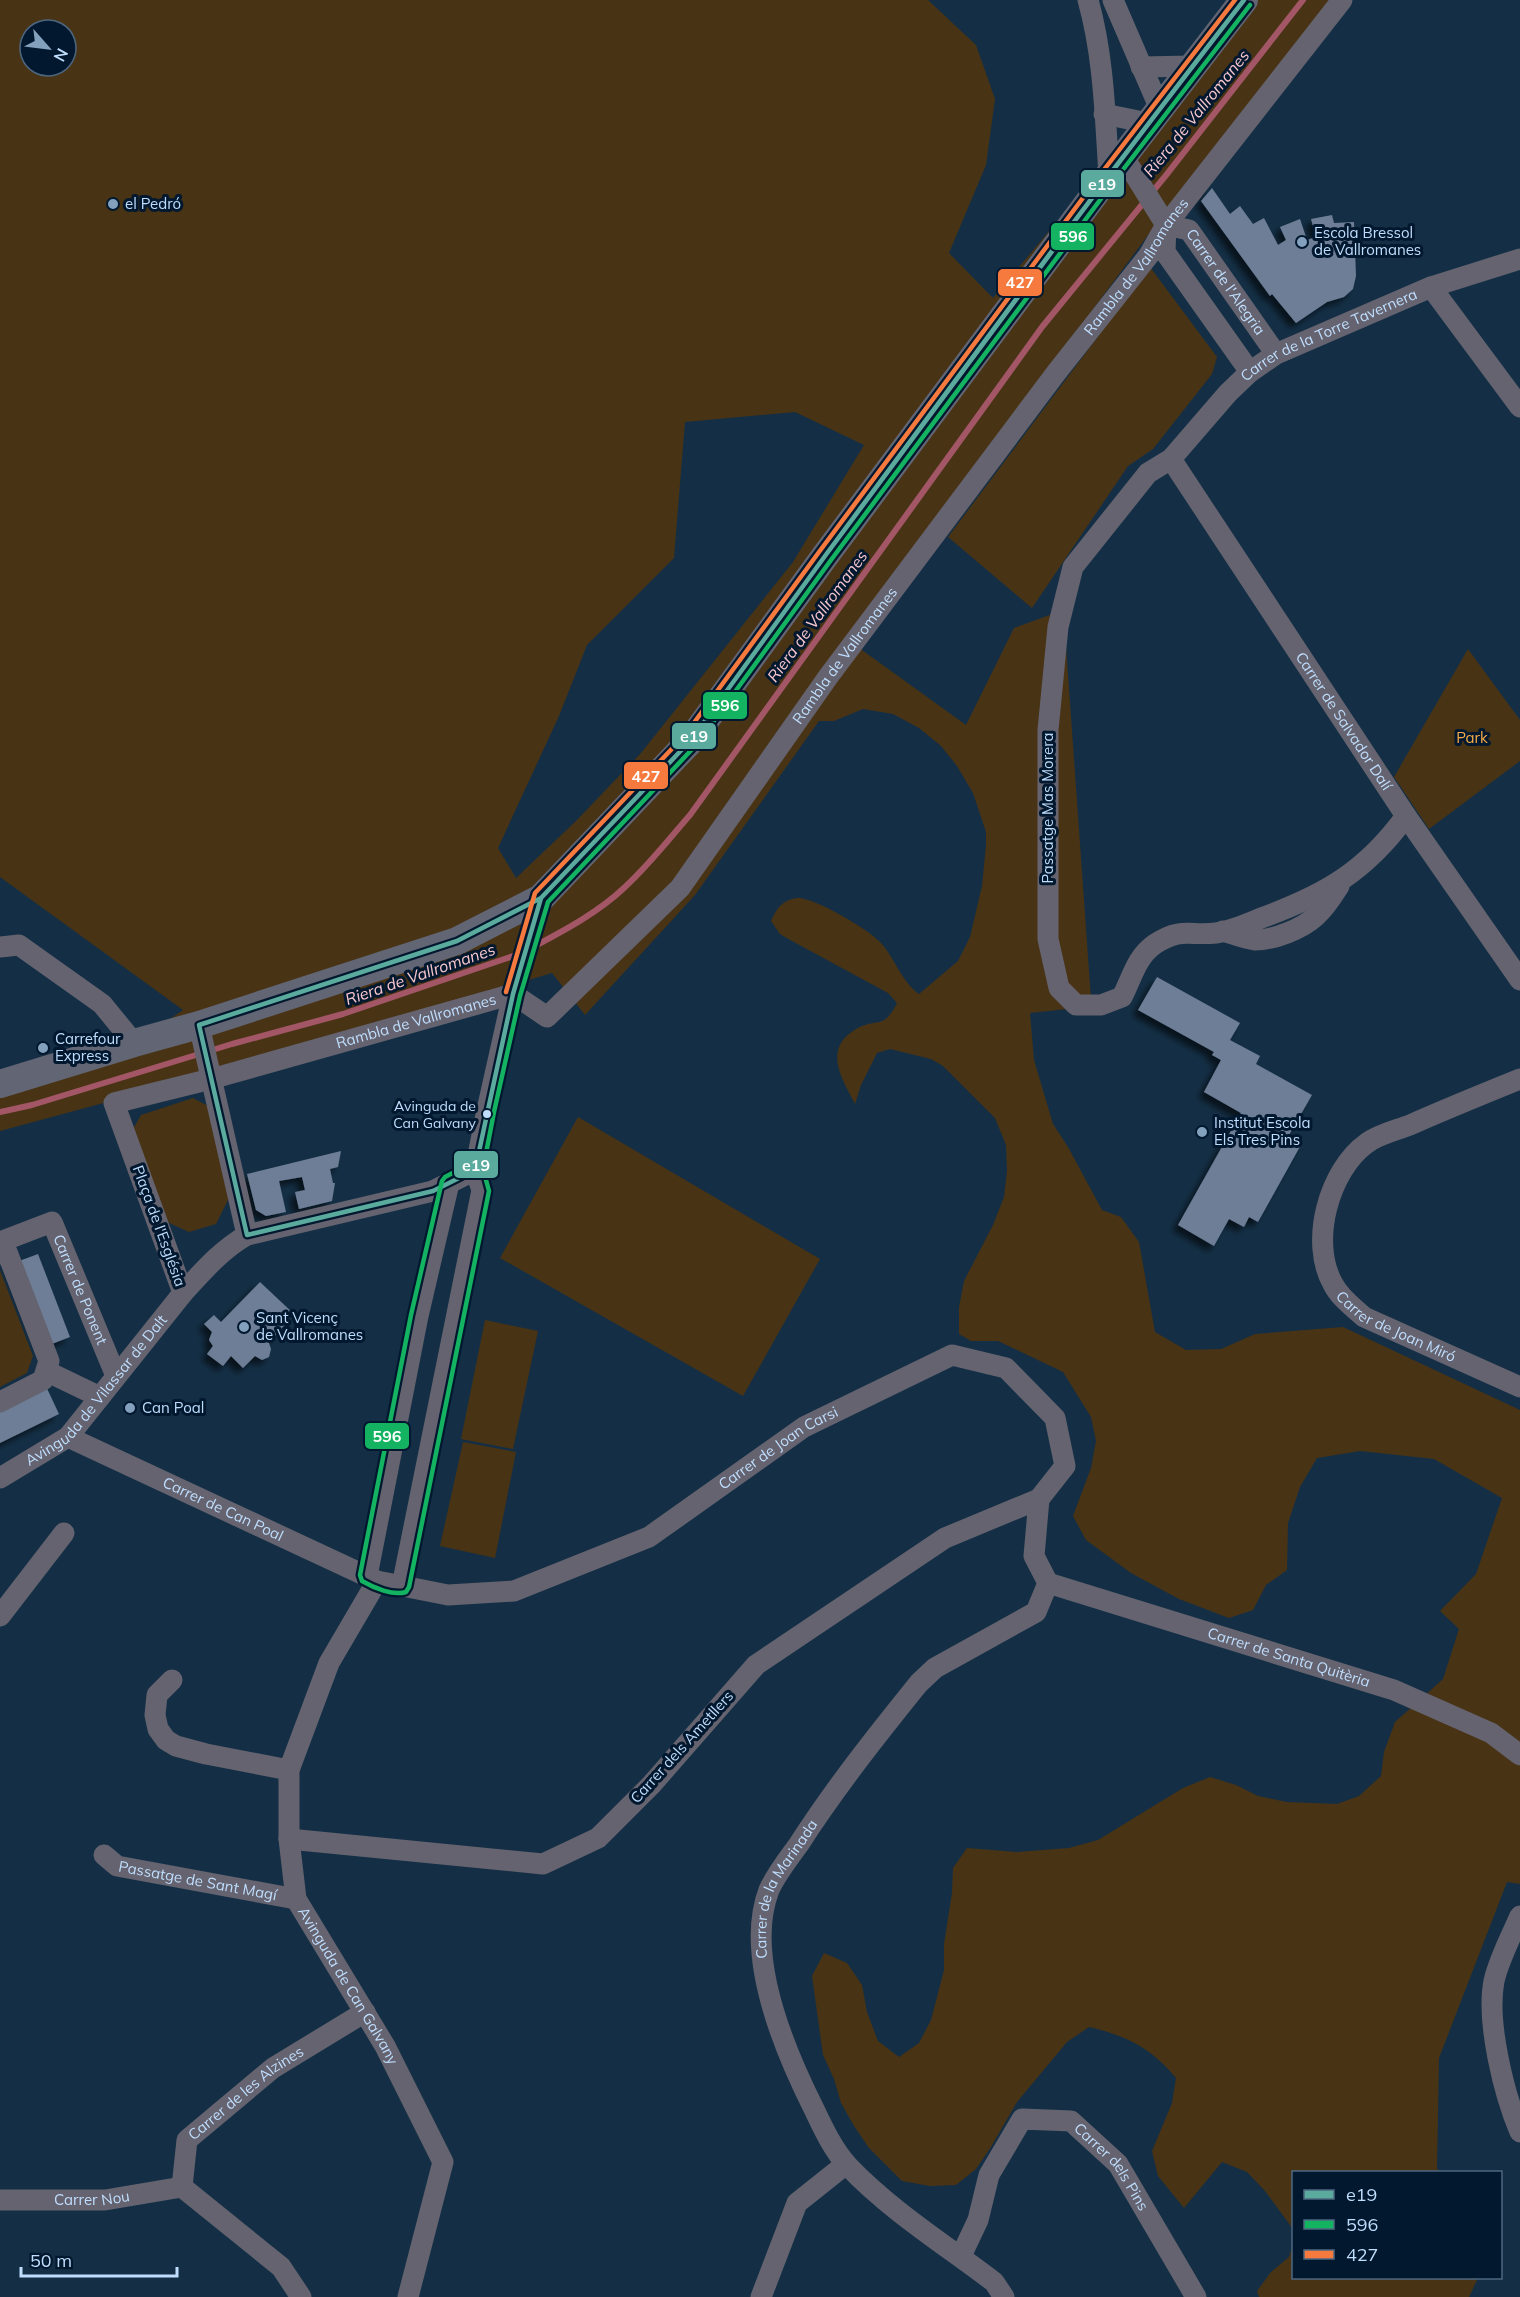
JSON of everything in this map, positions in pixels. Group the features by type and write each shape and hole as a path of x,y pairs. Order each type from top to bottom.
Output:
{"street":[{"path":"1088,0 1101,65 1104,114 1116,166"},
{"path":"1113,0 1141,67 1154,116"},
{"path":"0,1084 199,1025 457,941 541,898 691,740 1116,166 1244,0"},
{"name":"Rambla de Vallromanes","path":"212,1078 513,994 547,1017 680,888 828,677 1056,373 1149,255 1166,225 1342,0"},
{"path":"1141,67 1192,66"},
{"path":"1104,114 1154,116"},
{"name":"Carrer de l'Alegria","path":"1116,166 1166,225 1189,230 1276,354"},
{"name":"Carrer de l'Alegria","path":"1166,225 1165,252 1250,372"},
{"name":"Carrer de la Torre Tavernera","path":"1171,459 1228,393 1250,372 1276,354 1431,287 1520,259"},
{"path":"1431,287 1520,407"},
{"name":"Carrer de Salvador Dalí","path":"1171,459 1406,816 1520,980"},
{"name":"Passatge Mas Morera","path":"1171,459 1148,473 1073,567 1058,627 1048,730 1048,939 1059,988 1076,1005 1101,1005 1122,997 1131,980 1135,964 1152,945 1173,933 1223,931 1297,905 1356,872 1406,816"},
{"path":"372,1578 402,1586 482,1190 475,1170 513,994 541,898"},
{"path":"0,947 19,945 102,1004 134,1043"},
{"path":"199,1025 247,1235 433,1191 475,1170"},
{"name":"Plaça de l'Església","path":"212,1078 114,1103 183,1293 214,1258 247,1235"},
{"name":"Carrer de Joan Miró","path":"1520,1079 1368,1142 1348,1162 1333,1189 1322,1228 1326,1267 1332,1284 1343,1298 1364,1317 1520,1387"},
{"name":"Avinguda de Can Galvany","path":"408,2297 443,2162 386,2046 296,1899 289,1839 289,1770 329,1663 372,1578 418,1316 449,1184"},
{"name":"Carrer de Ponent","path":"0,1242 52,1222 116,1376"},
{"path":"0,1254 7,1252 49,1361 43,1380 0,1402"},
{"name":"Avinguda de Vilassar de Dalt","path":"0,1478 68,1437 183,1293"},
{"name":"Carrer de Joan Carsi","path":"402,1586 448,1594 514,1591 649,1537 804,1426 952,1355 1006,1368 1055,1418 1065,1466 1039,1499"},
{"path":"45,1371 100,1396"},
{"name":"Carrer de Can Poal","path":"68,1437 372,1578"},
{"path":"1039,1499 1034,1556 1048,1583"},
{"name":"Carrer dels Ametllers","path":"289,1839 543,1864 598,1838 651,1784 756,1665 945,1538 1039,1499"},
{"path":"0,1616 64,1533"},
{"name":"Carrer de Santa Quitèria","path":"1048,1583 1394,1690 1491,1733 1520,1755"},
{"name":"Carrer de la Marinada","path":"1004,2297 994,2282 902,2215 846,2164 823,2128 797,2076 775,2020 766,1979 762,1914 770,1888 820,1810 919,1683 935,1668 1036,1612 1048,1583"},
{"path":"172,1680 157,1695 158,1729 165,1740 176,1746 206,1754 289,1770"},
{"name":"Passatge de Sant Magí","path":"104,1855 117,1866 296,1899"},
{"path":"1520,1916 1499,1966 1492,1997 1494,2029 1503,2079 1520,2132"},
{"name":"Carrer de les Alzines","path":"182,2187 187,2140 273,2068 365,2012"},
{"name":"Carrer dels Pins","path":"961,2256 978,2220 989,2175 1023,2119 1071,2121 1118,2164 1196,2297"},
{"path":"761,2297 797,2204 846,2164"},
{"path":"182,2187 280,2267 301,2297"},
{"name":"Carrer Nou","path":"0,2200 105,2200 182,2187"}],"green space":[{"path":"0,0 928,0 976,45 995,99 986,165 949,253 993,298 1243,0 1342,0 1174,200 848,640 966,725 1014,628 1069,608 1065,632 1091,999 1067,1009 1030,1013 1034,1060 1053,1124 1102,1210 1121,1217 1139,1242 1155,1332 1186,1350 1221,1349 1255,1334 1343,1327 1520,1410 1520,1884 1507,1882 1439,2058 1437,2169 1440,2171 1292,2171 1292,2228 1265,2191 1247,2172 1222,2162 1184,2208 1158,2176 1152,2151 1172,2103 1176,2078 1148,2051 1127,2039 1089,2027 1067,2042 1017,2102 976,2169 956,2185 930,2186 902,2181 869,2148 854,2126 841,2103 834,2079 823,2055 812,1976 824,1953 847,1963 862,1985 867,2012 878,2041 899,2057 919,2043 931,2020 944,1970 944,1944 952,1893 953,1868 967,1848 1017,1852 1069,1848 1098,1840 1183,1788 1210,1777 1236,1785 1258,1796 1287,1802 1337,1804 1359,1796 1381,1776 1384,1752 1395,1722 1443,1679 1459,1629 1440,1611 1476,1574 1502,1498 1434,1459 1360,1451 1317,1458 1300,1487 1288,1523 1287,1570 1266,1585 1253,1610 1229,1618 1179,1599 1131,1573 1086,1540 1073,1516 1091,1468 1096,1441 1091,1417 1063,1372 998,1341 971,1341 959,1334 959,1307 964,1281 993,1225 1004,1197 1007,1171 1006,1145 995,1118 943,1066 931,1059 890,1049 877,1053 861,1085 855,1104 838,1065 837,1055 840,1046 856,1029 888,1017 897,1003 888,993 780,934 771,921 780,906 792,899 805,899 828,908 875,937 886,949 908,983 919,994 958,961 970,937 982,886 986,832 973,793 957,766 941,746 919,728 893,714 863,709 834,721 819,721 695,895 585,1015 552,973 270,1058 0,1131 0,1076 157,1028 183,1010 0,877","holes":["795,412 864,445 793,562 641,753 577,820 516,878 498,848 559,716 587,645 674,558 685,422"]},
{"path":"1150,267 1217,357 1212,374 1153,449 1128,466 1032,608 948,537"},
{"name":"Park","path":"1468,649 1520,720 1520,761 1429,829 1394,777"},
{"path":"193,1098 208,1106 229,1198 216,1224 189,1232 165,1221 133,1129 141,1115"},
{"path":"578,1117 820,1259 743,1396 500,1258"},
{"path":"0,1270 33,1356 27,1373 0,1387"},
{"path":"485,1320 538,1331 513,1449 461,1439"},
{"path":"463,1442 516,1452 495,1558 440,1546"},
{"path":"1292,2247 1292,2279 1478,2279 1469,2297 1259,2297 1257,2291 1271,2272 1289,2257"}],"building":[{"path":"1212,188 1230,214 1240,206 1253,224 1264,218 1278,245 1286,240 1280,227 1300,219 1307,240 1316,237 1311,219 1332,215 1334,223 1354,222 1356,276 1353,289 1344,297 1327,302 1296,323 1272,294 1270,296 1201,201"},
{"path":"1157,977 1240,1023 1230,1040 1260,1056 1256,1064 1312,1095 1289,1135 1302,1143 1258,1222 1249,1217 1244,1227 1229,1219 1214,1246 1178,1225 1241,1113 1204,1092 1221,1060 1212,1055 1214,1052 1138,1010"},
{"path":"341,1151 338,1167 330,1169 333,1183 335,1183 332,1201 299,1209 295,1192 305,1190 302,1177 279,1181 286,1212 266,1216 256,1210 247,1174"},
{"path":"38,1254 70,1337 44,1347 11,1264"},
{"name":"Sant Vicenç de Vallromanes","path":"260,1282 294,1314 269,1343 271,1349 269,1357 262,1360 255,1356 243,1368 231,1356 223,1366 207,1354 213,1346 209,1340 212,1332 204,1324 214,1315 221,1322"},
{"path":"43,1380 59,1414 0,1443 0,1402"}],"waterway":[{"name":"Riera de Vallromanes","path":"533,947 581,920 615,896 642,870 690,815 1042,327 1167,174 1303,0"},
{"name":"Riera de Vallromanes","path":"0,1112 32,1105 232,1044 343,1014 519,954"}],"transit line":[{"name":"427","path":"506,992 535,893 685,735 1103,171 1235,0"},
{"name":"e19","path":"1244,0 1109,175 825,556 1085,207 1138,138 1244,0"},
{"name":"596","path":"468,1165 445,1177 442,1181 411,1315 360,1575 362,1581 390,1592 406,1592 409,1587 489,1191 483,1169 494,1112 520,996 548,902 697,744 831,560 1115,180 1250,5"},
{"name":"e19","path":"541,898 691,740 825,556"},
{"name":"e19","path":"541,898 513,994 475,1170 433,1191 247,1235 199,1025 457,941 541,898"}],"place":[{"name":"el Pedró","path":"113,204"},
{"name":"Escola Bressol de Vallromanes","path":"1302,242"},
{"name":"Carrefour Express","path":"43,1048"},
{"name":"Avinguda de Can Galvany","path":"487,1114"},
{"name":"Institut Escola Els Tres Pins","path":"1202,1132"},
{"name":"Sant Vicenç de Vallromanes","path":"244,1327"},
{"name":"Can Poal","path":"130,1408"}]}
